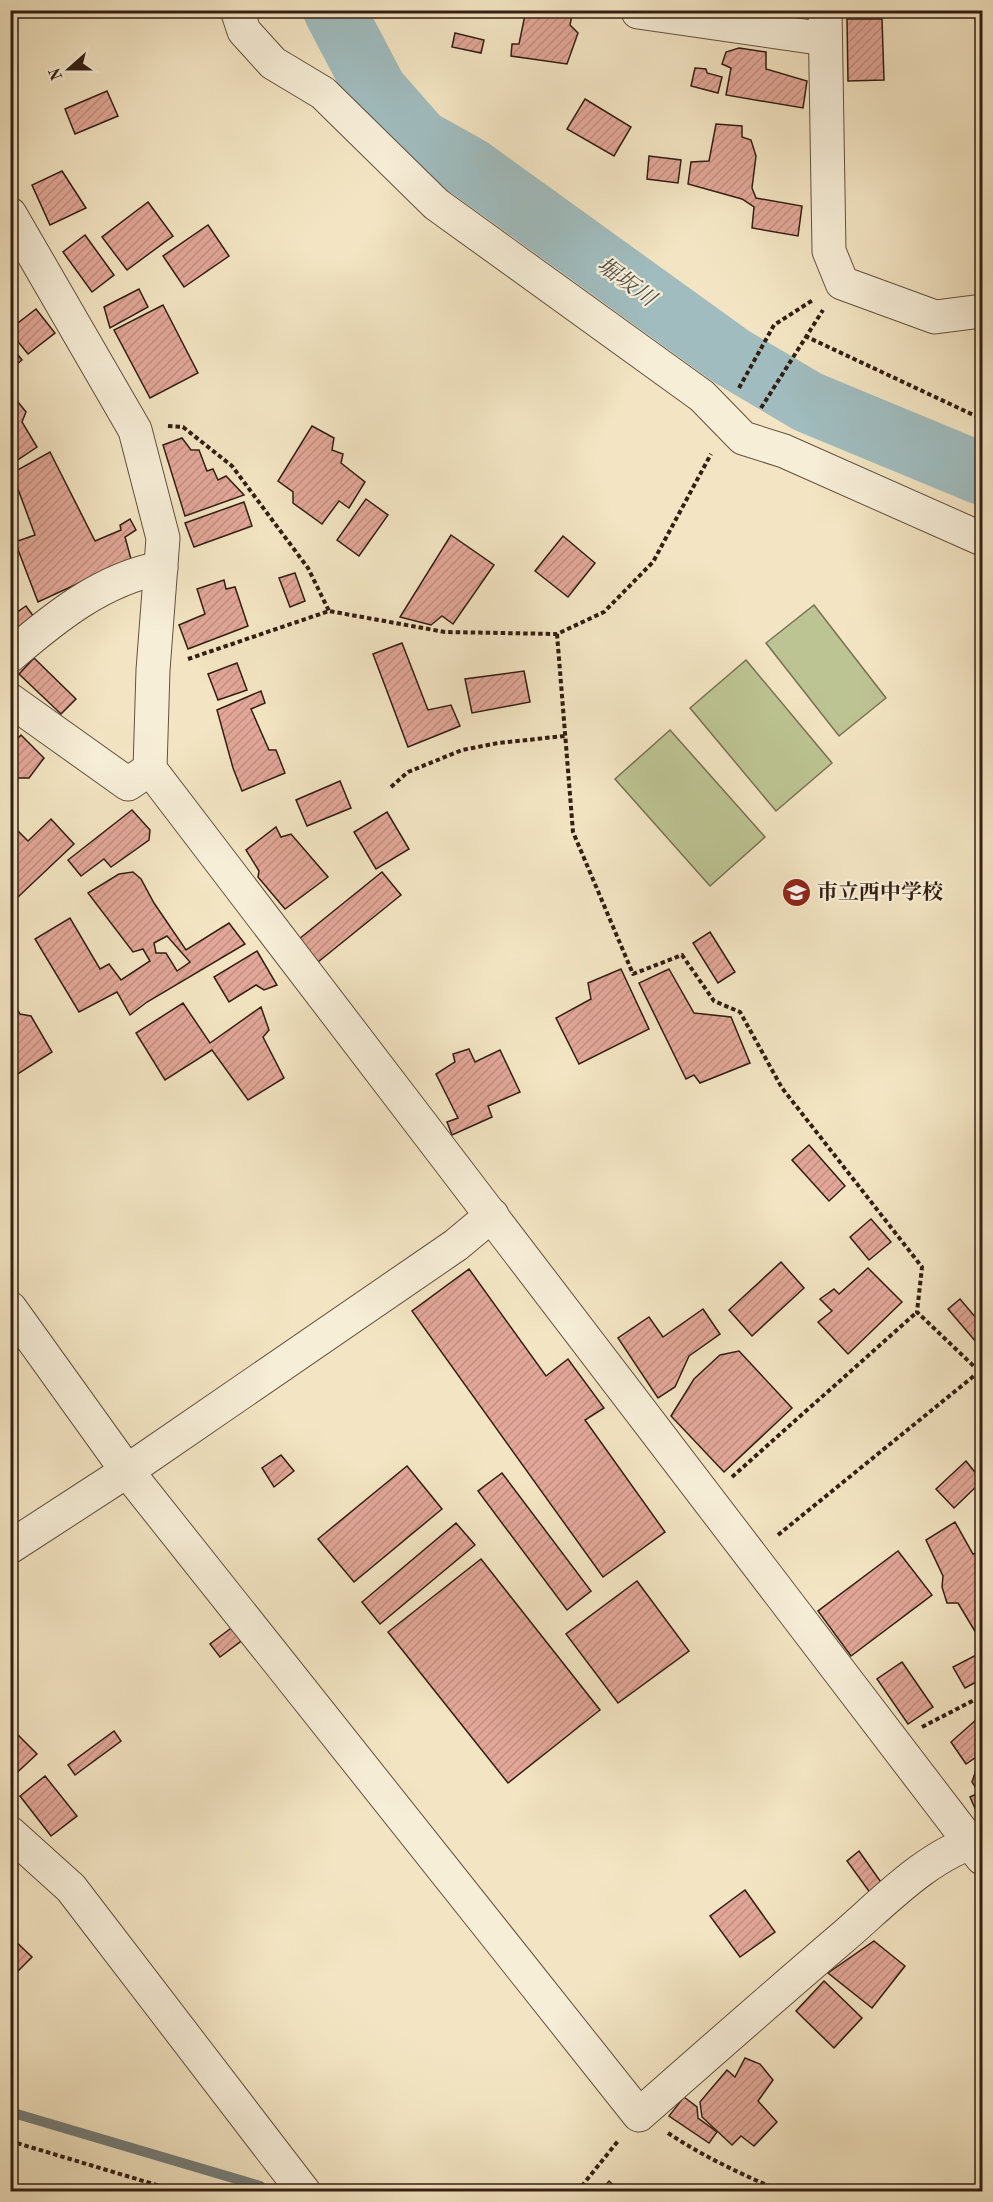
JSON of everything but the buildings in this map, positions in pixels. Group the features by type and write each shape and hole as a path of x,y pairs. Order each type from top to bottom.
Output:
{"street":[{"path":"237,10 244,31 273,63 324,93 436,204 702,396 743,438 784,451 982,539"},
{"path":"638,12 825,25 829,250 842,283 935,317 982,311"},
{"path":"10,214 135,430 163,538 153,670 150,769 893,1742 979,1847 932,1862 639,2115 127,1472 10,1308"},
{"path":"10,656 45,626 100,589 143,571 161,568"},
{"path":"10,700 128,784 150,769"},
{"path":"10,1547 127,1472 456,1245 492,1215"},
{"path":"10,1833 71,1888 304,2192"}],"path":[{"path":"734,397 774,325 842,283"},
{"path":"153,670 329,611 445,632 557,634 604,612 653,562 712,453 743,438 805,336 982,419"},
{"path":"135,430 155,426 183,427 232,466 308,568 329,611"},
{"path":"557,634 573,832 633,974 682,955 714,1001 740,1012 782,1088 922,1267 916,1312 708,1498"},
{"path":"390,787 408,772 462,750 498,743 564,736"},
{"path":"752,1556 981,1372 916,1312"},
{"path":"893,1742 982,1696"},
{"path":"577,2192 639,2115 688,2146 783,2192"},
{"path":"10,2140 180,2192"}],"green space":[{"path":"814,605 886,698 839,736 766,643"},
{"path":"746,660 832,763 776,811 690,708"},
{"path":"670,730 765,837 710,886 615,779"}],"waterway":[{"name":"堀坂川","path":"334,10 376,90 420,140 470,168 732,357 808,402 982,474"},
{"path":"10,2112 260,2186 265,2192"}],"place":[{"name":"市立西中学校","path":"796,892"}]}
